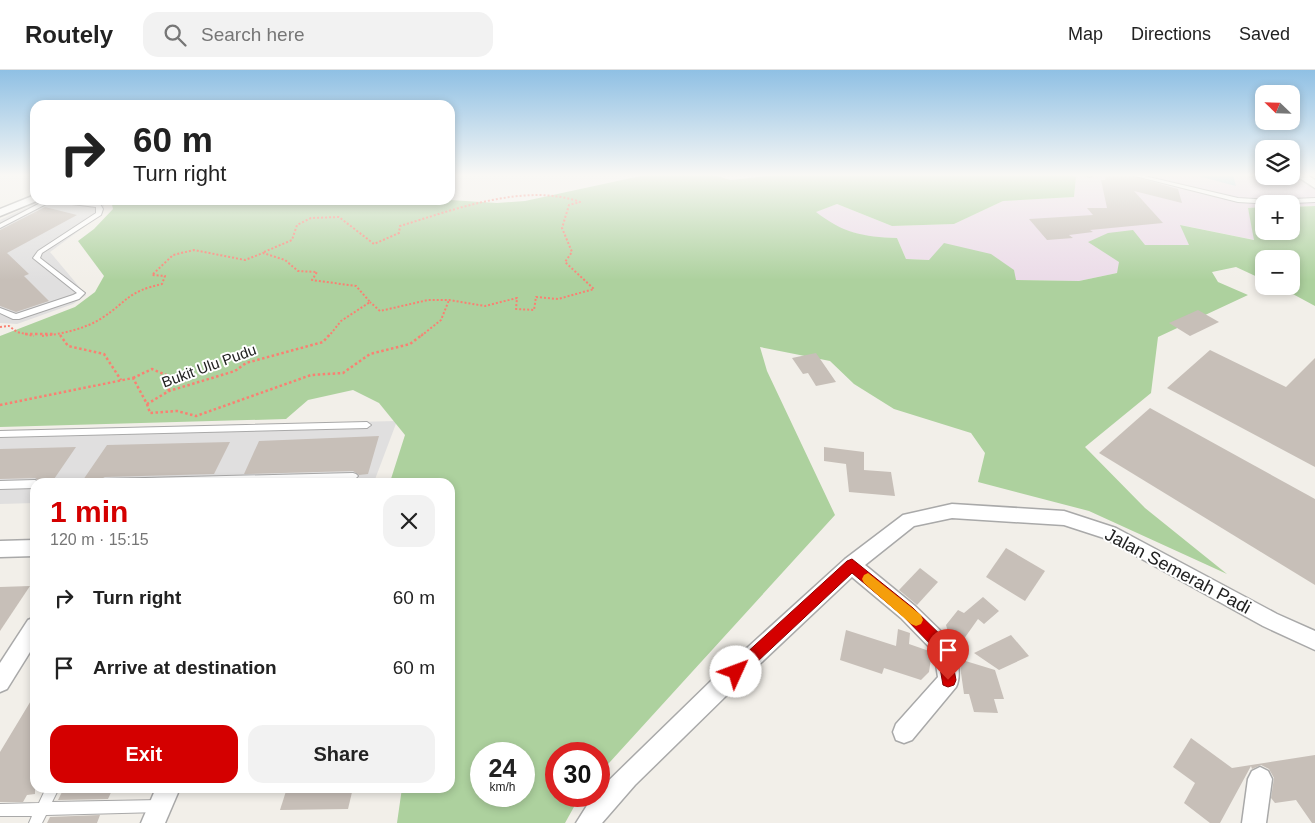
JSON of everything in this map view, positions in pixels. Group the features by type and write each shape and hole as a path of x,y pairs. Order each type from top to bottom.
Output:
{"street":[{"name":"Jalan Semerah Padi","path":"588,823 596,810 627,777 852,565 909,520 952,511 1064,518 1110,532 1270,620 1315,641"},
{"path":"1,551 30,548"},
{"path":"852,565 908,612 944,648 948,680 904,732"},
{"path":"0,682 30,634"},
{"path":"1254,823 1260,779"}],"lane":[{"path":"0,226 30,210"},
{"path":"0,310 16,317 76,297 81,293 36,258 40,252 98,214 100,210"},
{"path":"0,434 367,425"},
{"path":"270,478 353,476"},
{"path":"0,485 30,484"},
{"path":"35,823 50,793"},
{"path":"0,810 160,805"}],"path":[{"path":"0,327 9,326 13,331 30,335 60,335 98,320 119,301 138,289 162,284 166,276 152,275 173,255 194,250 245,260 292,240 297,225 311,218 339,217 374,244 399,233 400,226 451,210"},
{"path":"263,253 285,260 298,271 317,272 312,280 356,286 380,310 428,300 449,300 485,306 517,298 516,309 534,310 536,297 558,299 594,289 565,262 572,252 562,228 567,210"},
{"path":"147,404 150,413 177,411 196,416 311,375 343,373 370,354 410,344 441,320 449,300"},
{"name":"Bukit Ulu Pudu","path":"133,378 147,404 168,390 235,371 246,363 323,342 341,321 370,302"},
{"path":"60,335 68,346 104,354 121,380"},
{"path":"0,405 133,378 152,369 166,375 168,390"}],"shaded area":[{"path":"21,210 103,210 103,213 50,252 86,295 73,304 17,324 0,323 0,220"},
{"path":"820,210 852,210 892,226 954,224 984,210 1248,210 1255,240 1181,225 1190,245 1145,245 1120,262 1117,273 1079,281 1016,280 929,260 906,259 897,238 869,237 834,227 815,212"},
{"path":"397,421 376,478 30,478 30,503 0,504 0,430"}],"green space":[{"path":"112,210 821,210 816,212 835,225 845,229 864,235 897,238 906,259 929,260 944,243 991,254 1014,270 1016,280 1079,281 1117,273 1119,262 1088,242 1108,233 1133,230 1145,245 1189,245 1180,225 1254,240 1248,210 1255,210 1255,240 1300,240 1300,210 1315,210 1315,306 1295,295 1300,295 1300,250 1255,250 1255,276 1236,267 1212,272 1218,282 1248,295 1158,337 1151,393 1085,447 1145,508 1227,574 1089,511 978,482 985,453 971,433 894,409 854,384 830,361 760,347 767,371 835,515 610,762 610,742 545,742 545,807 574,807 565,823 397,823 401,793 455,793 455,478 391,478 405,435 379,403 353,390 308,400 286,419 0,427 0,336 75,307 95,292 104,276 78,241 94,229"},
{"path":"852,210 984,210 954,224 892,226"}],"building":[{"path":"39,210 58,210 77,215 7,253 29,274 24,276 49,301 16,312 0,306 0,230"},
{"path":"1089,210 1151,210 1163,223 1090,230 1093,232 1069,235 1073,238 1047,240 1029,219 1093,215"},
{"path":"1198,310 1219,322 1190,336 1169,323"},
{"path":"1210,350 1286,387 1315,358 1315,467 1167,388"},
{"path":"816,353 836,382 816,386 808,373 803,374 792,358"},
{"path":"1150,408 1315,499 1315,585 1099,453"},
{"path":"379,436 368,474 359,475 353,471 244,474 259,441"},
{"path":"230,442 214,474 84,478 107,445"},
{"path":"76,447 55,478 0,479 0,449"},
{"path":"824,447 864,452 864,470 891,472 895,496 849,492 846,464 824,461"},
{"path":"1006,548 1045,571 1025,601 986,577"},
{"path":"920,568 938,582 917,605 899,590"},
{"path":"30,586 0,631 0,587"},
{"path":"983,597 999,611 984,624 978,619 961,643 949,635 946,625 958,610 964,613"},
{"path":"898,629 910,633 909,644 932,652 929,672 921,680 884,668 882,674 840,660 846,630 896,646"},
{"path":"1011,635 1029,656 999,670 974,653"},
{"path":"959,659 995,670 1004,699 994,699 998,713 974,712 969,694 964,694"},
{"path":"30,702 30,793 35,794 27,795 23,802 0,802 0,752"},
{"path":"1191,738 1232,768 1315,755 1315,823 1312,823 1296,800 1275,803 1271,798 1274,778 1269,769 1261,765 1252,769 1251,766 1220,823 1210,823 1184,803 1195,783 1173,767"},
{"path":"62,793 111,793 108,799 58,800"},
{"path":"285,793 352,793 348,809 280,810"},
{"path":"100,815 97,823 47,823 50,817"}],"slow traffic":[{"path":"868,579 916,620"}],"route":[{"path":"736,672 852,565 908,612 944,648 948,680"}]}
